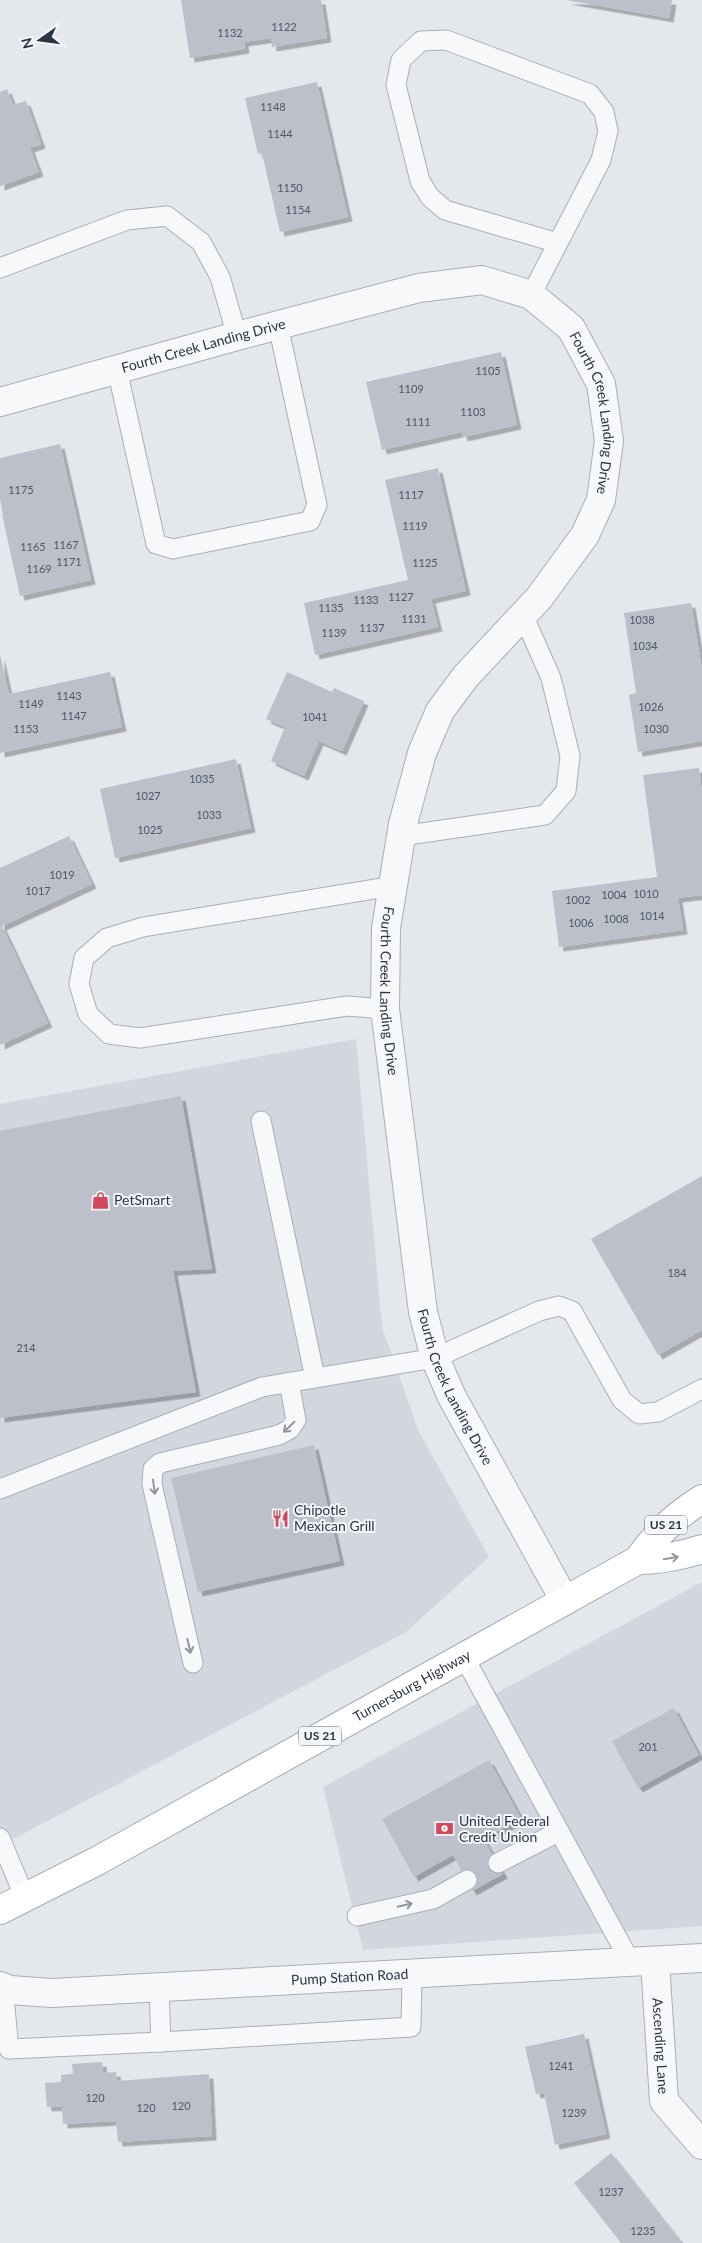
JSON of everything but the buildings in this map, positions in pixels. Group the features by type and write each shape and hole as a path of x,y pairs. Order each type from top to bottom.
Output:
{"main road":[{"name":"Turnersburg Highway","path":"0,1910 97,1861 638,1560 663,1528 702,1499"},
{"name":"Turnersburg Highway","path":"638,1560 665,1559 702,1549"}],"street":[{"name":"Fourth Creek Landing Drive","path":"0,402 419,288 482,280 532,295 571,328 601,384 609,441 601,500 585,535 539,598 466,676 440,711 422,753 401,836 386,928 385,1009 423,1312 435,1358 452,1396 566,1601"},
{"name":"Pump Station Road","path":"1,1987 10,1990 52,1993 702,1958"},
{"name":"Ascending Lane","path":"643,1962 664,2100 702,2145"}],"lane":[{"path":"532,295 602,160 608,132 604,112 590,94 446,40 421,41 401,60 396,85 420,181 430,198 445,210 558,244"},
{"path":"0,268 127,220 167,216 201,242 220,277 237,336"},
{"path":"117,369 156,544 172,550 310,521 317,505 278,325"},
{"path":"401,836 545,815 566,791 570,756 553,686 523,615"},
{"path":"385,1009 346,1006 140,1038 109,1034 88,1014 79,984 84,958 108,938 143,927 393,886"},
{"path":"261,1121 315,1378"},
{"path":"0,1489 262,1387 435,1358 539,1311 559,1306 572,1311 622,1400 639,1414 658,1412 702,1389"},
{"path":"193,1663 152,1484 153,1469 160,1463 279,1434 290,1429 296,1420 289,1382"},
{"path":"464,1657 558,1832 643,1962"},
{"path":"498,1863 558,1832"},
{"path":"0,1838 25,1898"},
{"path":"357,1916 433,1899 467,1880"},
{"path":"1,1987 9,2050 411,2028 412,1974"},
{"path":"159,1988 161,2042"}],"shaded area":[{"path":"356,1039 382,1327 419,1432 489,1557 406,1632 0,1846 0,1104"},
{"path":"702,1582 702,1926 363,1950 323,1787"}],"place":[{"name":"PetSmart","path":"100,1200"},
{"name":"Chipotle Mexican Grill","path":"280,1518"},
{"name":"United Federal Credit Union","path":"445,1829"}]}
